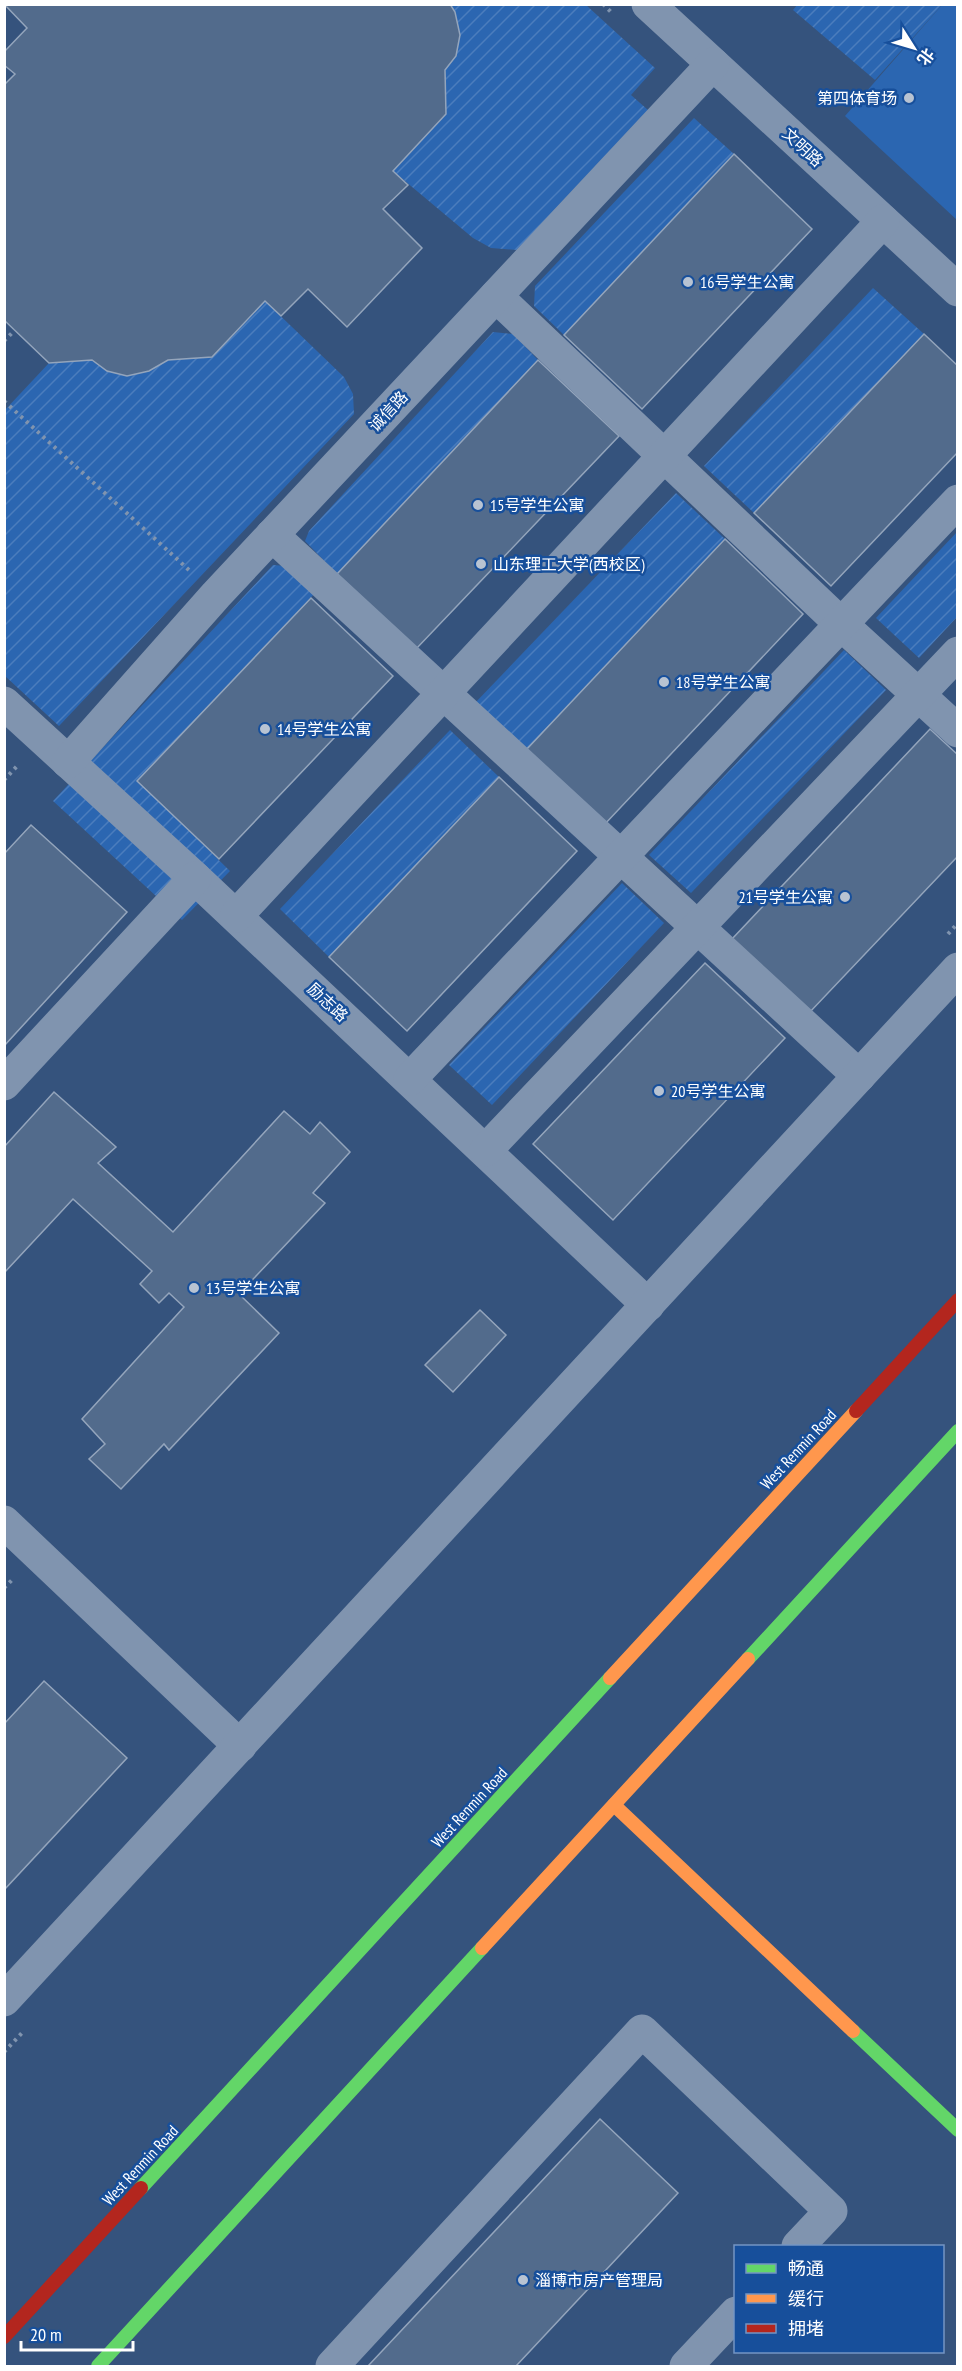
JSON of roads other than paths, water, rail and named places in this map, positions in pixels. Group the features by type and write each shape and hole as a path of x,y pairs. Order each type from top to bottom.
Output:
{"main road":[{"name":"West Renmin Road","path":"4,2337 957,1300"},
{"path":"98,2367 957,1431"},
{"path":"614,1805 957,2130"}],"street":[{"name":"文明路","path":"648,4 957,290"},
{"name":"诚信路","path":"68,762 216,595 713,64"},
{"path":"236,916 883,221"},
{"path":"496,296 957,731"},
{"path":"410,1079 957,501"},
{"path":"272,535 859,1076"},
{"path":"486,1150 957,653"},
{"name":"励志路","path":"4,703 236,916 648,1305"},
{"path":"4,1084 195,878"},
{"path":"4,2001 957,969"},
{"path":"4,1522 240,1746"},
{"path":"332,2367 642,2031 831,2211 800,2245"},
{"path":"686,2367 734,2314"}],"place":[{"name":"第四体育场","path":"909,98"},
{"name":"16号学生公寓","path":"688,282"},
{"name":"15号学生公寓","path":"478,505"},
{"name":"山东理工大学(西校区)","path":"481,564"},
{"name":"18号学生公寓","path":"664,682"},
{"name":"14号学生公寓","path":"265,729"},
{"name":"21号学生公寓","path":"845,897"},
{"name":"20号学生公寓","path":"659,1091"},
{"name":"13号学生公寓","path":"194,1288"},
{"name":"淄博市房产管理局","path":"523,2280"}]}
